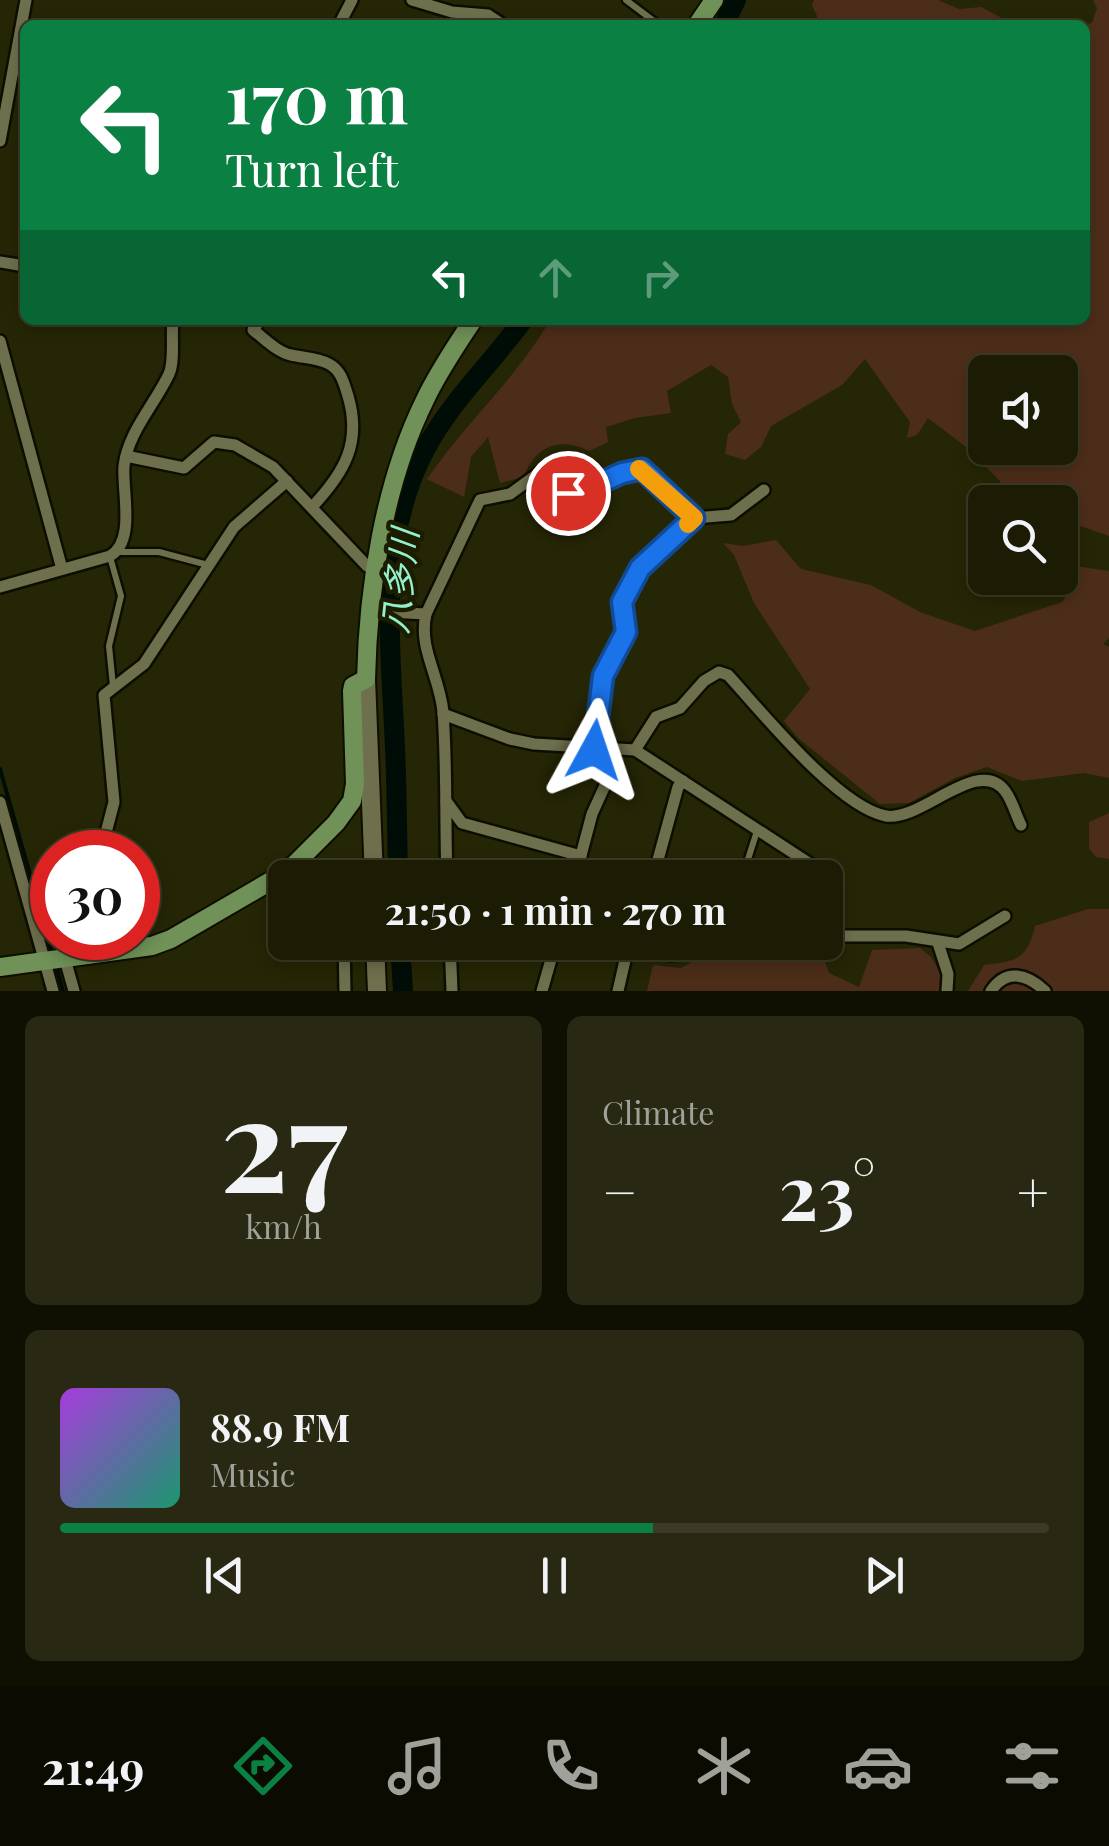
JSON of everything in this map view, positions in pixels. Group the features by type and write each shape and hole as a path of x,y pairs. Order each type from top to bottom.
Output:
{"main road":[{"path":"373,860 366,679 374,568 411,431 439,373 470,325"},
{"path":"300,860 352,801 352,691 353,686 366,679"},
{"path":"160,943 268,886"},
{"path":"0,967 55,960"},
{"path":"375,960 376,991"}],"street":[{"path":"412,0 452,12 488,15 496,20"},
{"path":"0,141 20,33"},
{"path":"0,586 113,554 125,519 126,456 172,367 173,325"},
{"path":"256,325 253,330 278,350 328,363 336,369 354,416 354,434 342,470 312,507"},
{"path":"0,341 62,569"},
{"path":"126,456 184,468 205,448 223,441 258,457 374,568"},
{"path":"446,860 443,714 433,666 422,639 421,612 480,500 510,494 544,470 568,493 576,494 622,473 642,469 694,518"},
{"path":"107,830 114,802 103,700 144,664 234,527 287,482"},
{"path":"580,860 606,782 606,772 594,750 603,676 626,632 622,602 640,568 694,518 731,515 764,490"},
{"path":"372,611 421,612"},
{"path":"636,750 656,718 680,708 704,681 720,672 728,675 788,742 868,810 897,817 910,814 966,783 987,781 1005,791 1021,826"},
{"path":"443,714 510,740 594,750 636,750 803,860"},
{"path":"658,860 683,781"},
{"path":"444,798 462,823 581,856"},
{"path":"0,802 30,888"},
{"path":"843,936 906,936 959,944 1005,916"},
{"path":"938,943 948,974 947,991"},
{"path":"53,991 55,960"},
{"path":"55,960 74,991"},
{"path":"344,960 345,991"},
{"path":"451,960 452,991"},
{"path":"542,991 551,960"},
{"path":"621,989 625,960"},
{"path":"991,991 1002,978 1015,974 1031,979 1046,991"}],"lane":[{"path":"626,0 652,20"},
{"path":"114,688 110,646 121,596 113,554 159,552 208,566"},
{"path":"748,860 758,830"}],"shaded area":[{"path":"814,0 938,0 959,9 981,7 1006,20 819,20 812,5"},
{"path":"1093,0 1109,0 1109,536 1078,525 1078,485 1000,485 984,465 1078,465 1078,355 968,355 968,449 928,418 917,435 907,438 910,422 865,359 842,385 771,426 761,447 745,460 725,454 728,434 741,422 732,404 728,377 711,365 667,391 671,413 606,427 608,442 589,451 568,444 550,447 534,458 524,477 500,483 488,437 471,457 464,497 427,479 547,325 1090,325 1090,23 1097,8"},
{"path":"776,540 801,569 871,585 920,612 975,631 1062,602 1067,595 1078,595 1078,566 1109,571 1109,638 1103,644 1109,647 1109,778 1084,773 1022,781 987,767 955,778 909,803 880,804 798,738 784,721 810,689 754,603 734,555 723,543 743,546"},
{"path":"1109,813 1109,859 1096,857 1089,849 1089,822"},
{"path":"1088,909 1109,909 1109,991 968,991 984,965 1012,960 1024,952 1035,926"},
{"path":"920,948 931,957 944,979 940,991 647,991 653,965 681,968 696,960 824,960 829,973 859,987 872,950"}],"waterway":[{"name":"八多川","path":"726,20 736,0"},
{"name":"八多川","path":"398,860 390,595 400,520 410,483 436,431 519,325"},
{"path":"0,769 30,875"},
{"name":"八多川","path":"401,960 403,991"},
{"path":"56,966 63,991"}],"slow traffic":[{"path":"639,469 694,518 688,524"}],"route":[{"path":"568,493 576,494 622,473 642,469 694,518 640,568 622,602 626,632 603,676 594,750"}]}
